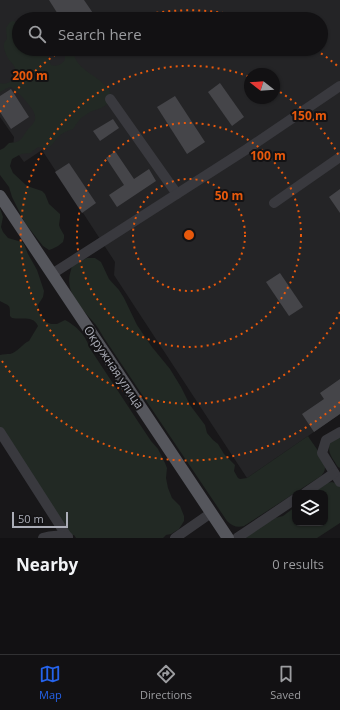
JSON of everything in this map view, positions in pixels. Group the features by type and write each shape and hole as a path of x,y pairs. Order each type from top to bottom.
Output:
{"main road":[{"name":"Окружная улица","path":"0,196 228,538"}],"lane":[{"path":"52,274 177,194 340,86"},
{"path":"110,99 177,194"},
{"path":"274,203 340,157"},
{"path":"0,432 68,538"},
{"path":"311,490 337,478 322,453 326,440 340,432"},
{"path":"237,538 292,502"},
{"path":"175,538 211,513"},
{"path":"43,538 61,536 68,538"}],"shaded area":[{"path":"0,0 340,0 340,414 247,478 114,275 115,262 42,150 24,162 13,147 14,137 0,117"},
{"path":"12,21 12,56 47,56 51,65 56,66 65,60 65,56 75,56 83,69 105,85 112,97 109,103 81,118 73,129 61,134 49,147 38,147 31,153 21,154 12,159 10,166 13,173 27,186 42,191 45,194 49,204 60,214 59,225 64,235 63,242 49,250 43,246 25,223 12,197 9,187 0,175 0,150 9,143 21,139 35,118 28,103 12,87 0,92 0,83 3,84 9,82 15,75 15,68 7,57 4,46 4,42 7,39 6,28"},
{"path":"0,208 3,217 1,227 3,232 8,238 24,244 37,270 44,291 43,297 38,305 39,313 46,322 57,324 65,320 80,331 139,423 158,449 167,468 166,478 168,488 172,498 180,506 184,516 184,521 179,529 171,534 166,535 163,538 76,538 74,535 71,535 0,427 0,355 10,354 18,350 29,341 38,326 33,320 30,319 12,318 10,316 9,306 0,301"},
{"path":"87,258 95,258 101,262 109,279 124,298 137,325 152,347 170,369 190,405 205,425 207,433 235,465 234,471 238,478 247,478 308,436 325,464 325,469 322,475 299,490 292,490 292,495 244,526 235,526 227,521 97,327 80,307 72,293 69,278 73,264 76,261"},
{"path":"340,435 340,468 332,457 329,448 331,440"},
{"path":"332,482 340,485 340,523 317,538 246,538 251,531 275,518 283,516 292,509 292,526 328,526 328,490 317,490 326,483"}],"building":[{"path":"49,0 84,0 92,12 57,12"},
{"path":"220,83 244,117 232,126 208,92"},
{"path":"11,89 29,117 11,129 0,112 0,96"},
{"path":"175,96 205,142 187,154 157,107"},
{"path":"113,119 119,128 100,141 93,131"},
{"path":"115,151 134,179 149,169 156,181 117,207 109,195 124,185 106,158"},
{"path":"69,163 96,203 82,213 55,172"},
{"path":"340,189 340,213 329,197"},
{"path":"280,273 303,307 289,316 266,282"},
{"path":"340,379 340,414 314,432 302,414 324,399 320,393"}]}
